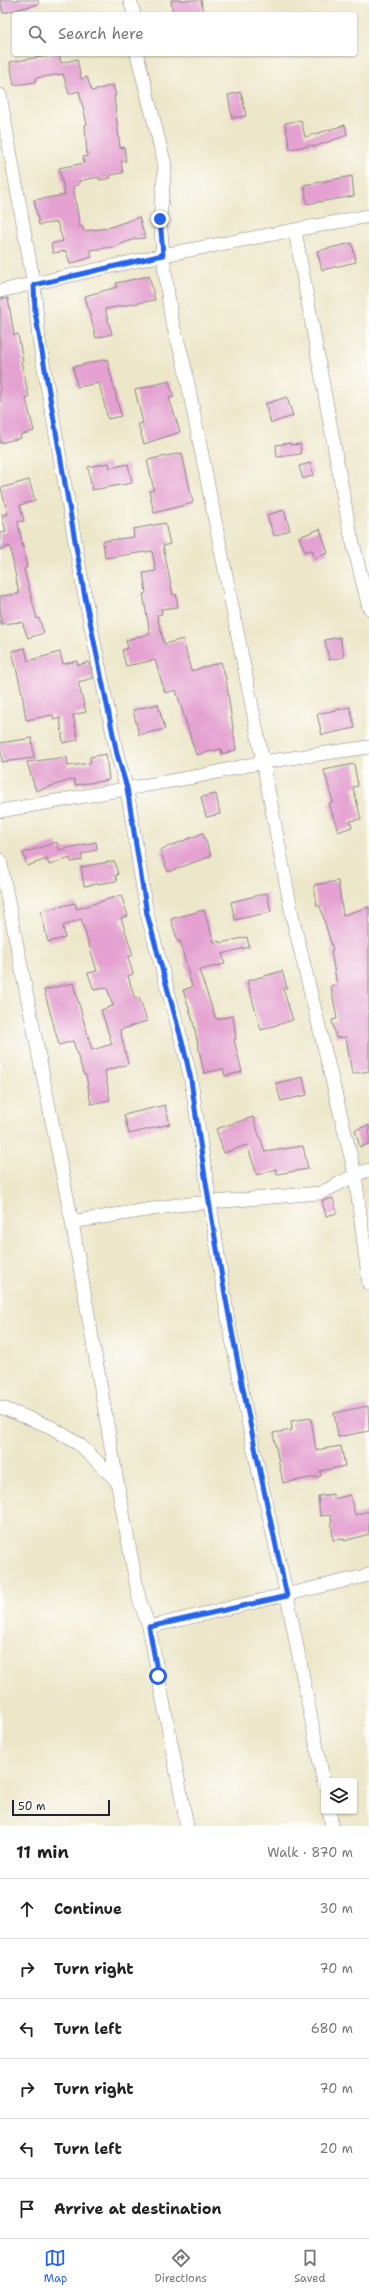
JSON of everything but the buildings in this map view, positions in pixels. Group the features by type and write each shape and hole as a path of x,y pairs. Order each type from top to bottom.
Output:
{"street":[{"path":"130,0 133,12"},
{"path":"138,56 165,165 160,219 163,255 173,324 183,359 293,920 355,1174 369,1284"},
{"path":"0,95 34,285 39,340 84,592 117,754 127,788 147,914 184,1049 228,1319 252,1441 287,1596 323,1778"},
{"path":"0,291 34,285 163,255 369,216"},
{"path":"295,231 349,527 369,608"},
{"path":"0,811 263,762 369,747"},
{"path":"0,860 72,1222 139,1599 149,1627 187,1826"},
{"path":"72,1222 177,1205 210,1204 320,1193 340,1185 355,1174 369,1170"},
{"path":"0,1407 51,1427 80,1445 117,1481"},
{"path":"149,1627 287,1596 369,1575"},
{"path":"330,1814 332,1826"}],"route":[{"path":"158,1676 149,1627 287,1596 252,1441 228,1319 191,1080 147,914 127,788 117,754 84,592 35,312 34,285 163,255 160,219"}]}
